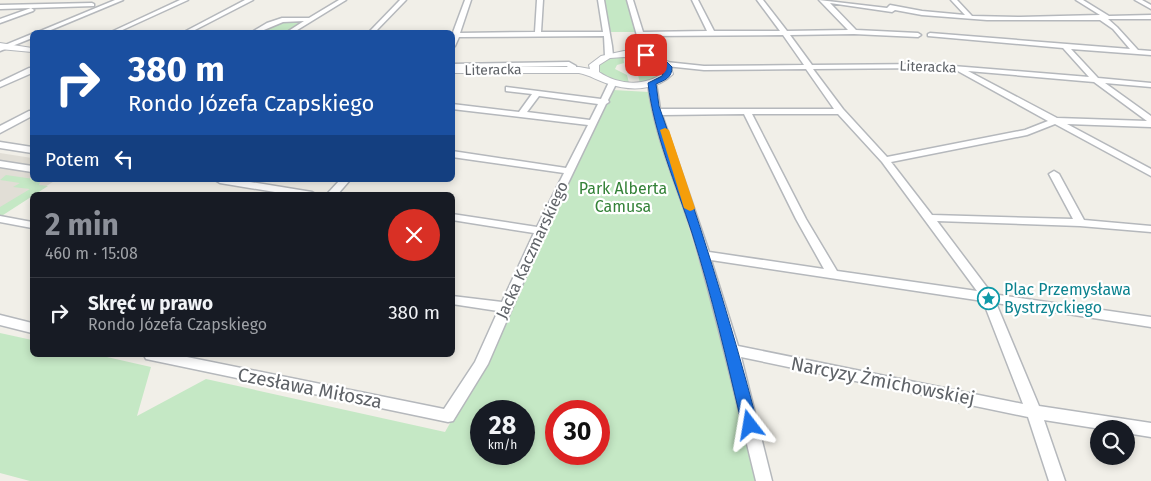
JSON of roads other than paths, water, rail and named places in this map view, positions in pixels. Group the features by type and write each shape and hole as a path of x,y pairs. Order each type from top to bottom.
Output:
{"street":[{"path":"0,6 11,0"},
{"path":"0,21 57,0"},
{"path":"46,30 120,0"},
{"path":"118,30 185,0"},
{"path":"191,30 250,0"},
{"path":"294,30 343,0"},
{"path":"374,30 403,0"},
{"path":"455,39 468,0"},
{"path":"538,35 540,0"},
{"path":"601,0 609,56"},
{"path":"630,0 646,55"},
{"path":"695,0 712,34"},
{"path":"760,0 807,61 808,67 840,110 885,160 978,282 988,298 1034,412 1057,481"},
{"path":"823,0 854,32"},
{"path":"823,0 846,5 891,8 919,14 1017,20 1151,17"},
{"path":"885,0 891,8"},
{"path":"954,0 970,17"},
{"path":"1078,0 1104,17 1136,52"},
{"path":"1138,0 1151,7"},
{"path":"0,6 92,6"},
{"path":"258,30 282,18 311,20"},
{"path":"639,34 854,32 918,35"},
{"path":"457,35 607,34"},
{"path":"930,35 1151,53"},
{"path":"2,47 30,37"},
{"path":"1066,46 1095,79 1151,122"},
{"path":"2,47 30,50"},
{"path":"630,53 646,55 667,69 659,80 652,83 631,85 613,82 595,69 597,62 609,56 630,53"},
{"path":"455,66 569,64 573,68"},
{"name":"Literacka","path":"667,69 887,66 958,68 1151,85"},
{"path":"958,68 1151,173"},
{"name":"Literacka","path":"534,70 595,69"},
{"name":"Literacka","path":"455,70 595,69"},
{"path":"0,85 30,71"},
{"name":"Jacka Kaczmarskiego","path":"448,416 481,364 505,307 613,82"},
{"path":"652,83 657,109 704,254 732,350 764,481"},
{"path":"508,89 605,102"},
{"path":"522,114 537,92"},
{"path":"455,106 594,123"},
{"path":"657,109 747,112 840,110"},
{"path":"747,112 801,219 833,274"},
{"path":"0,130 30,114"},
{"path":"885,160 1027,132 1056,121 1151,122"},
{"path":"0,145 30,150"},
{"path":"455,154 569,171"},
{"path":"0,164 30,169"},
{"path":"1054,174 1080,222"},
{"path":"232,182 294,192"},
{"path":"334,192 343,182"},
{"path":"455,217 541,231"},
{"path":"930,218 1080,222 1151,229"},
{"path":"0,219 30,224"},
{"path":"704,254 1151,322"},
{"path":"455,300 505,307"},
{"path":"0,320 30,328"},
{"name":"Narcyzy Żmichowskiej","path":"732,350 1034,412 1151,430"},
{"name":"Czesława Miłosza","path":"175,357 448,416"}],"place":[{"name":"Plac Przemysława Bystrzyckiego","path":"988,298"}],"park label":[{"name":"Park Alberta Camusa","path":"623,197"}]}
